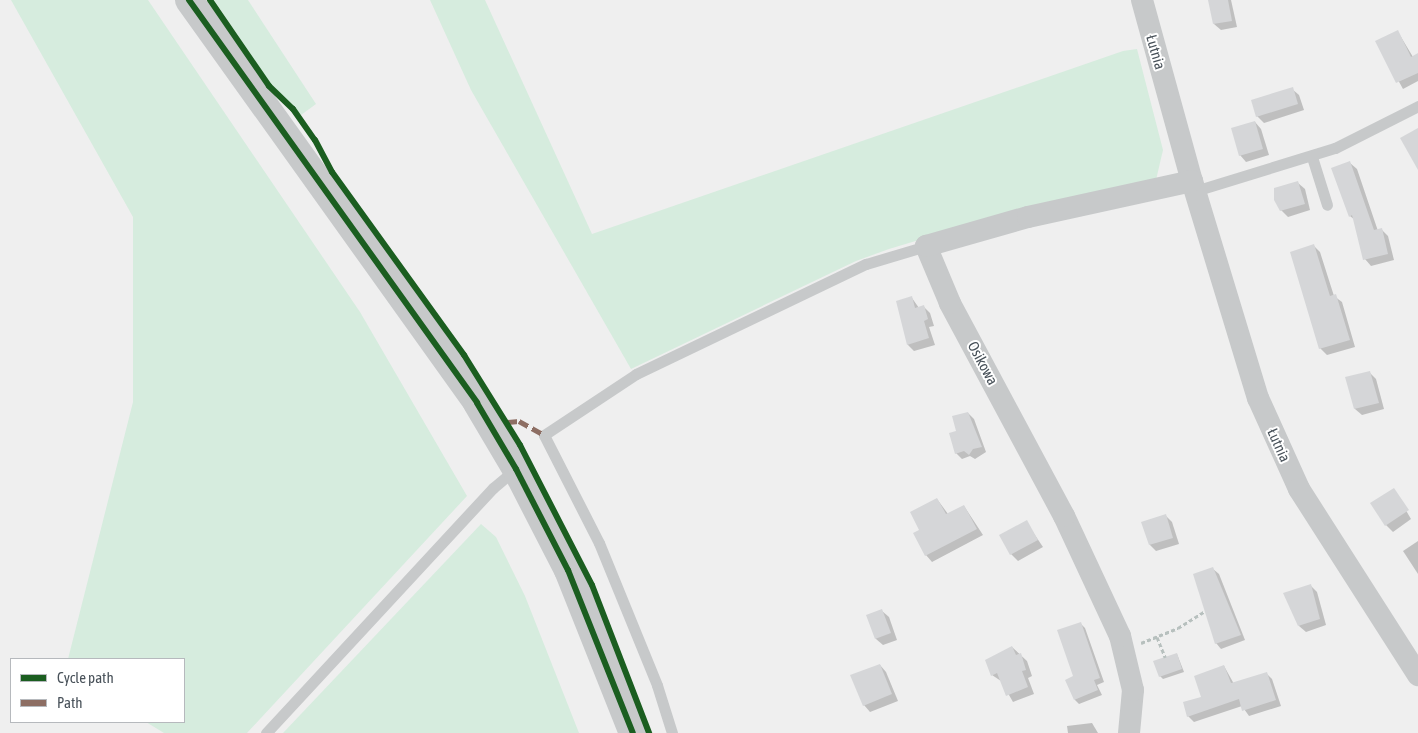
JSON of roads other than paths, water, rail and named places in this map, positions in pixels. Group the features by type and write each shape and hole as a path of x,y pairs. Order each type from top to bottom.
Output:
{"street":[{"name":"Łutnia","path":"1142,0 1193,186 1258,398 1296,481 1418,675"},
{"path":"191,2 434,339 516,469 575,586 632,733"},
{"path":"926,246 1028,217 1193,186"},
{"name":"Osikowa","path":"926,246 950,302 1074,537 1124,650 1133,690 1129,733"}],"lane":[{"path":"1193,186 1312,157 1418,106"},
{"path":"1312,157 1327,205"},
{"path":"672,733 656,685 599,543 544,435 636,374 866,264 926,246"},
{"path":"266,733 493,488 516,469"}]}
